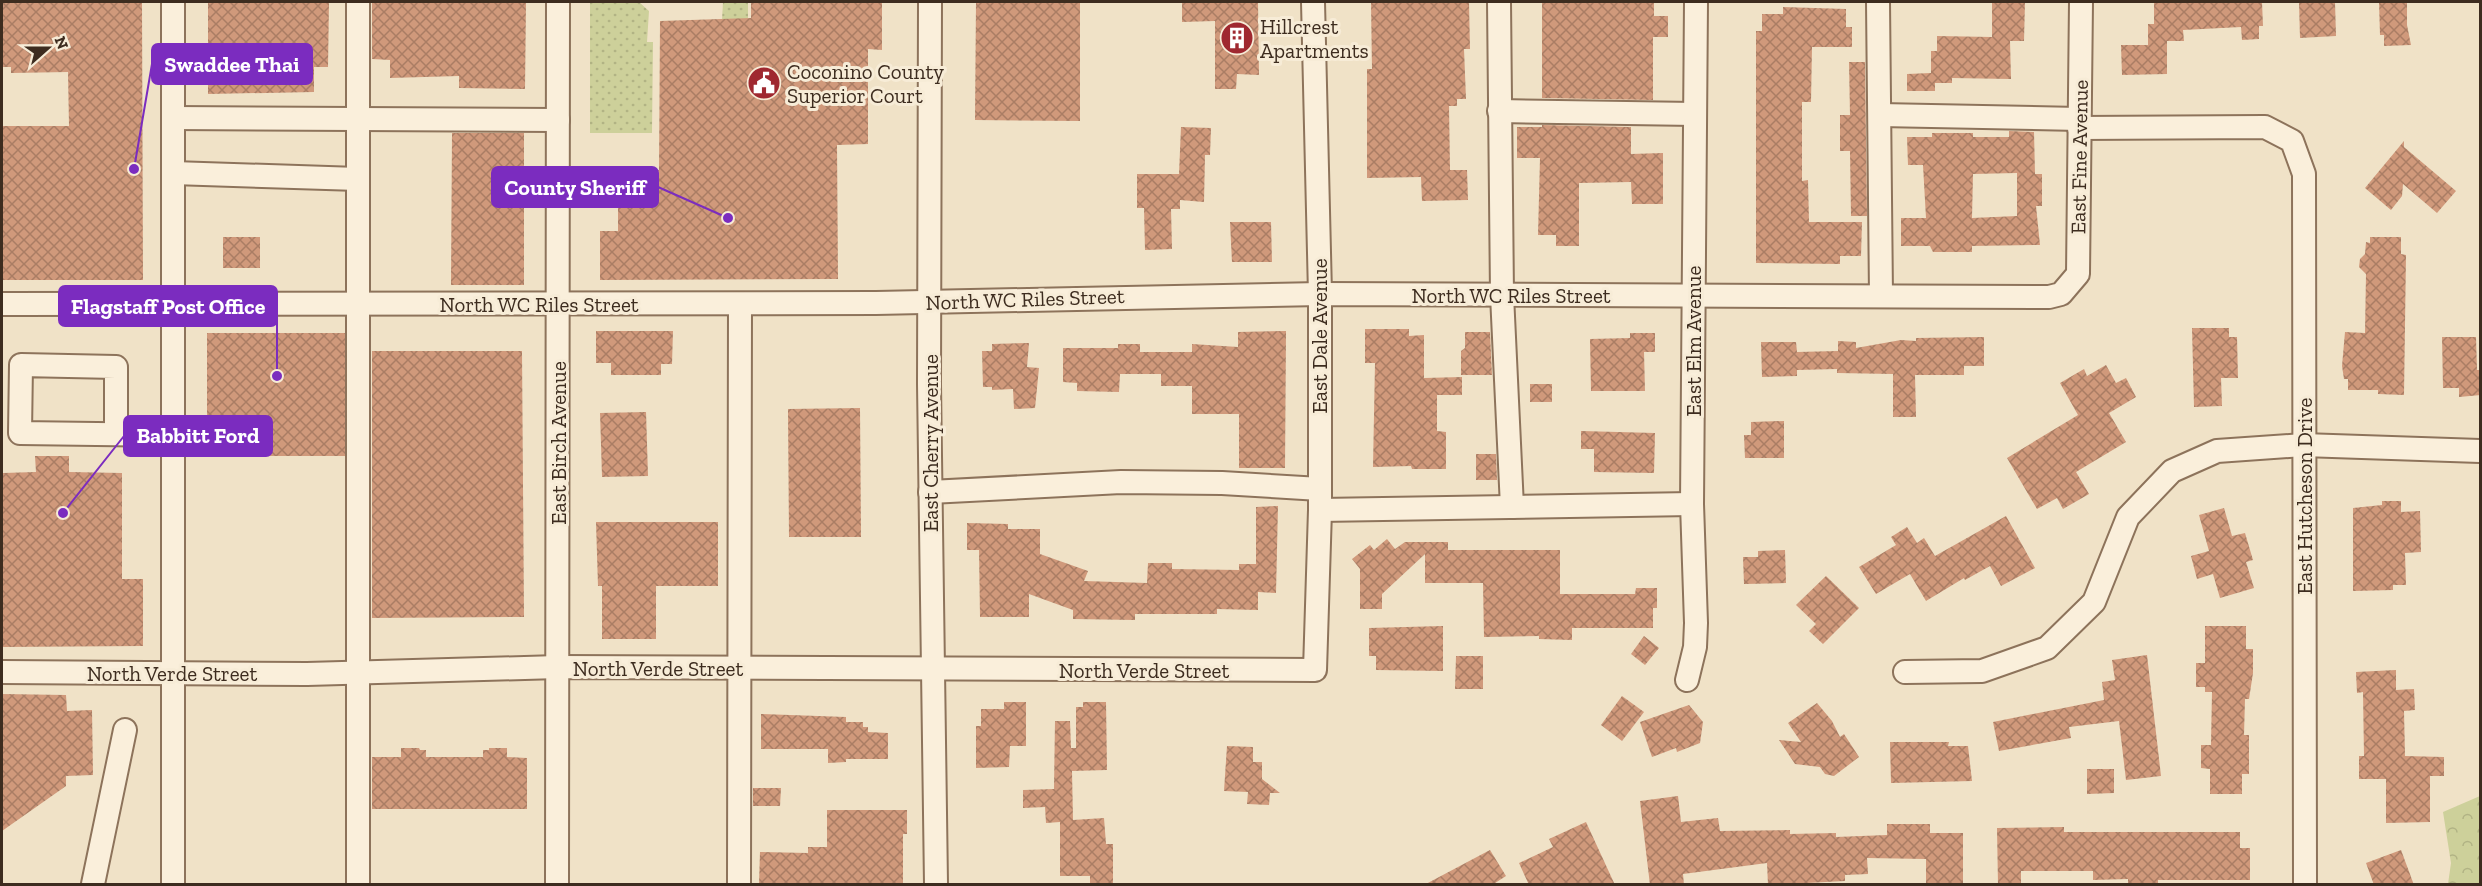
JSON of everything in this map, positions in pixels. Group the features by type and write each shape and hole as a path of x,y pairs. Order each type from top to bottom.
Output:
{"street":[{"path":"173,2 173,885"},
{"path":"358,2 358,885"},
{"name":"East Birch Avenue","path":"557,885 558,2"},
{"name":"East Cherry Avenue","path":"930,2 930,492 936,885"},
{"name":"East Dale Avenue","path":"1313,2 1320,294 1320,499 1315,670"},
{"path":"1499,2 1502,295 1512,507"},
{"name":"East Elm Avenue","path":"1686,680 1695,647 1696,623 1692,504 1696,2"},
{"path":"1878,2 1881,296"},
{"name":"East Fine Avenue","path":"2049,297 2061,294 2078,274 2081,2"},
{"path":"1499,111 1695,114"},
{"path":"1880,115 2079,123"},
{"path":"173,118 558,120"},
{"name":"East Hutcheson Drive","path":"2079,123 2265,126 2292,141 2304,174 2305,885"},
{"path":"173,173 358,179"},
{"name":"North WC Riles Street","path":"2,304 173,302 357,305 740,304 1320,294 2049,297"},
{"path":"739,885 740,304"},
{"path":"116,434 116,367 21,365 20,433 173,435"},
{"path":"1905,672 1982,670 2047,648 2094,602 2128,517 2172,471 2217,451 2303,445 2481,451"},
{"path":"930,492 1121,482 1222,483 1320,499 1512,507 1692,504"},
{"name":"North Verde Street","path":"2,672 357,673 558,668 1315,670"},
{"path":"93,885 124,730"}],"green space":[{"path":"590,2 639,2 649,11 647,42 653,42 652,133 590,133"},
{"path":"723,2 748,2 748,31 722,20"},
{"path":"2480,796 2480,884 2448,884 2451,863 2443,812"}],"building":[{"path":"2,2 142,2 143,280 2,280 2,126 69,126 68,72 11,73 11,67 2,67"},
{"path":"208,2 329,2 328,67 314,67 314,92 208,94"},
{"path":"372,2 526,2 525,89 459,88 459,76 390,78 390,60 372,59"},
{"path":"751,2 882,2 882,50 868,49 868,144 837,145 838,279 600,280 600,231 618,231 618,170 659,170 660,21 751,18"},
{"path":"976,2 1080,2 1080,121 975,120"},
{"name":"Hillcrest Apartments","path":"1182,2 1258,2 1259,75 1237,74 1236,89 1215,89 1215,21 1182,22"},
{"path":"1371,2 1469,2 1470,49 1464,49 1466,99 1457,99 1457,106 1449,106 1450,170 1467,170 1468,200 1422,201 1421,177 1367,178 1367,69 1372,69"},
{"path":"1542,2 1654,2 1654,16 1668,16 1668,37 1653,37 1653,100 1542,98"},
{"path":"1992,2 2025,2 2024,41 2010,41 2011,79 1952,78 1952,83 1935,83 1935,91 1907,91 1907,74 1931,73 1931,51 1937,51 1937,36 1992,37"},
{"path":"2154,2 2262,2 2263,26 2259,26 2259,39 2242,40 2241,27 2183,30 2184,41 2167,41 2167,74 2122,75 2121,45 2148,45 2148,24 2154,24"},
{"path":"2299,2 2335,2 2336,36 2300,38"},
{"path":"2379,2 2407,2 2407,25 2411,45 2384,46 2384,35 2380,35"},
{"path":"1783,7 1846,9 1846,27 1852,27 1852,47 1812,47 1811,102 1802,102 1802,181 1808,180 1809,222 1862,222 1861,256 1840,256 1840,264 1756,263 1756,31 1762,31 1762,14 1783,14"},
{"path":"1849,62 1865,62 1867,216 1851,216 1850,151 1840,151 1840,115 1850,115"},
{"path":"1542,125 1631,127 1631,154 1663,153 1663,204 1632,204 1631,182 1579,183 1579,246 1556,246 1556,235 1538,235 1540,158 1517,158 1517,127 1542,127"},
{"path":"1181,127 1211,128 1210,155 1205,155 1204,202 1180,200 1180,209 1171,209 1172,249 1145,250 1144,208 1137,208 1137,174 1179,174"},
{"path":"2009,131 2034,132 2035,174 2042,174 2042,206 2036,206 2040,245 1972,246 1972,252 1933,252 1930,246 1901,246 1901,218 1926,218 1923,165 1908,165 1907,137 1932,137 1932,133 1973,133 1973,137 2009,137","holes":["2017,173 2017,216 1972,218 1973,174"]},
{"path":"452,133 524,133 524,285 451,285"},
{"path":"2404,141 2404,147 2456,191 2437,213 2403,184 2402,196 2391,210 2365,188"},
{"path":"1230,222 1271,222 1272,262 1232,262"},
{"path":"223,237 260,237 260,268 223,268"},
{"path":"2370,237 2401,237 2401,254 2406,255 2404,395 2378,394 2378,390 2348,390 2348,379 2344,379 2342,366 2345,332 2365,333 2366,274 2359,267 2360,259 2365,254 2366,242 2370,243"},
{"path":"2192,328 2229,328 2229,337 2237,337 2238,378 2221,378 2222,406 2194,407"},
{"path":"1365,329 1409,329 1409,336 1424,335 1424,378 1462,377 1462,395 1437,395 1437,431 1446,432 1446,469 1412,469 1411,466 1373,467 1375,363 1365,363"},
{"path":"596,331 673,331 672,364 661,364 661,375 611,375 611,363 596,363"},
{"path":"1286,331 1285,468 1239,468 1239,414 1192,414 1192,386 1161,386 1161,374 1120,374 1119,392 1077,391 1077,383 1063,382 1063,348 1118,348 1118,344 1140,344 1140,352 1192,352 1192,344 1238,347 1238,332"},
{"path":"1465,332 1490,332 1492,375 1461,375 1461,351 1465,348"},
{"path":"207,333 345,333 345,456 234,456 233,450 216,450 216,420 207,420"},
{"path":"1630,333 1655,333 1655,352 1644,352 1645,391 1591,391 1590,339 1630,338"},
{"path":"1984,337 1984,366 1964,366 1964,375 1915,375 1916,417 1893,417 1893,374 1837,373 1837,369 1797,370 1797,376 1762,377 1761,342 1796,342 1797,352 1838,351 1838,341 1856,342 1856,348 1901,340 1916,341 1916,338"},
{"path":"2442,337 2476,337 2477,370 2481,370 2481,395 2459,397 2459,388 2443,388"},
{"path":"1029,343 1027,367 1039,368 1035,408 1014,409 1013,389 992,390 992,387 983,387 982,351 992,351 992,344"},
{"path":"372,351 522,351 524,617 372,618"},
{"path":"2106,365 2116,383 2126,378 2136,397 2109,413 2126,442 2076,472 2089,494 2063,509 2057,498 2037,509 2007,458 2078,415 2060,383 2084,369 2087,376"},
{"path":"1530,384 1552,384 1552,402 1530,402"},
{"path":"860,408 861,537 789,537 788,409"},
{"path":"646,412 648,476 602,477 600,413"},
{"path":"1784,421 1784,458 1745,458 1744,435 1751,435 1751,422"},
{"path":"1581,431 1655,433 1654,473 1594,472 1594,449 1581,449"},
{"path":"1476,454 1496,454 1497,480 1476,480"},
{"path":"35,456 69,456 69,472 122,473 122,579 143,579 143,646 2,647 3,473 36,472"},
{"path":"2382,501 2401,501 2401,512 2420,511 2421,552 2405,553 2406,585 2393,585 2393,590 2353,591 2353,508 2382,505"},
{"path":"1278,506 1276,593 1258,592 1258,610 1217,609 1217,614 1135,614 1135,620 1073,619 1073,610 1029,594 1029,617 980,617 979,550 967,550 967,523 1008,524 1008,529 1040,529 1040,554 1088,571 1084,581 1147,583 1148,563 1172,563 1172,569 1239,570 1239,564 1256,564 1256,507"},
{"path":"2224,508 2232,536 2245,533 2253,560 2246,562 2254,588 2220,598 2213,574 2197,579 2191,556 2209,551 2199,515"},
{"path":"2006,516 2035,568 2001,586 1990,566 1965,580 1964,578 1926,601 1910,574 1876,594 1859,567 1896,545 1891,537 1907,527 1917,543 1924,538 1935,556"},
{"path":"596,522 718,522 718,586 656,586 656,639 602,639 602,586 598,586"},
{"path":"1387,539 1395,549 1405,542 1448,542 1448,550 1560,550 1560,594 1635,594 1636,588 1657,588 1657,608 1653,608 1653,628 1572,628 1572,640 1539,639 1539,636 1484,637 1483,583 1425,583 1425,554 1382,594 1382,609 1360,609 1360,569 1352,559 1370,545 1374,550"},
{"path":"1785,550 1786,583 1744,584 1743,557 1758,557 1758,551"},
{"path":"1826,576 1859,608 1823,644 1809,631 1816,624 1796,605"},
{"path":"1443,626 1443,671 1376,670 1376,656 1369,656 1369,628"},
{"path":"2205,626 2246,626 2246,649 2253,649 2253,673 2249,699 2245,699 2244,735 2249,735 2249,774 2242,774 2242,794 2210,794 2210,769 2201,768 2201,745 2211,745 2212,692 2205,692 2205,687 2196,687 2196,663 2205,663"},
{"path":"1644,636 1659,648 1645,665 1631,654"},
{"path":"2147,655 2161,776 2126,780 2119,721 2069,727 2071,738 1999,751 1993,722 2104,700 2102,682 2115,680 2112,660"},
{"path":"1456,656 1483,656 1483,689 1455,689"},
{"path":"2396,670 2396,690 2414,689 2415,710 2404,711 2405,756 2444,757 2444,776 2430,776 2430,822 2386,823 2386,779 2359,779 2359,756 2364,756 2363,692 2357,693 2356,672"},
{"path":"2,694 66,695 67,711 92,710 93,775 66,776 66,786 2,831"},
{"path":"1622,696 1644,712 1622,741 1601,725"},
{"path":"1004,702 1026,702 1026,746 1010,746 1009,767 976,768 976,726 981,726 981,709 1004,709"},
{"path":"1083,702 1106,702 1107,770 1072,771 1073,820 1104,818 1106,844 1113,844 1113,885 1090,885 1090,876 1060,876 1060,822 1046,823 1045,807 1023,808 1023,790 1054,789 1055,721 1070,721 1071,748 1076,748 1076,707 1083,707"},
{"path":"1817,703 1832,721 1840,737 1844,734 1859,757 1834,776 1825,774 1820,767 1795,764 1779,740 1801,742 1788,723"},
{"path":"1689,705 1703,722 1700,743 1677,752 1676,748 1652,757 1640,722"},
{"path":"761,714 846,717 846,722 863,722 863,727 868,727 868,732 888,733 888,759 846,759 846,762 828,763 828,749 761,749"},
{"path":"1890,742 1949,742 1948,746 1968,746 1972,781 1891,783"},
{"path":"1227,746 1253,747 1253,762 1262,762 1262,779 1280,793 1270,793 1269,805 1247,804 1248,792 1224,791"},
{"path":"401,748 426,750 426,757 483,757 483,750 507,748 507,757 527,758 527,809 372,809 372,757 401,757"},
{"path":"2087,769 2114,769 2114,793 2087,794"},
{"path":"753,788 781,788 780,806 753,806"},
{"path":"1678,796 1681,822 1718,818 1720,831 1790,830 1790,834 1836,833 1836,837 1887,835 1887,824 1930,824 1930,833 1963,833 1963,885 1926,885 1926,859 1867,858 1868,874 1845,875 1845,881 1768,885 1767,863 1683,874 1684,885 1650,885 1640,801"},
{"path":"827,810 907,810 907,834 903,834 903,885 759,884 760,852 808,853 808,847 827,847"},
{"path":"1586,822 1615,885 1529,885 1519,863 1553,847 1549,839"},
{"path":"2064,827 2064,832 2240,832 2240,848 2250,848 2250,880 2158,880 2158,885 2128,885 2128,879 2093,880 2093,871 2021,871 2021,885 1998,885 1997,828"},
{"path":"1490,850 1506,876 1492,885 1424,885"},
{"path":"2401,850 2414,885 2374,885 2366,863"}],"place":[{"name":"Hillcrest Apartments","path":"1237,38"},
{"name":"Coconino County Superior Court","path":"764,83"},
{"name":"Swaddee Thai","path":"134,169"},
{"name":"County Sheriff","path":"728,218"},
{"name":"Flagstaff Post Office","path":"277,376"},
{"name":"Babbitt Ford","path":"63,513"}]}
